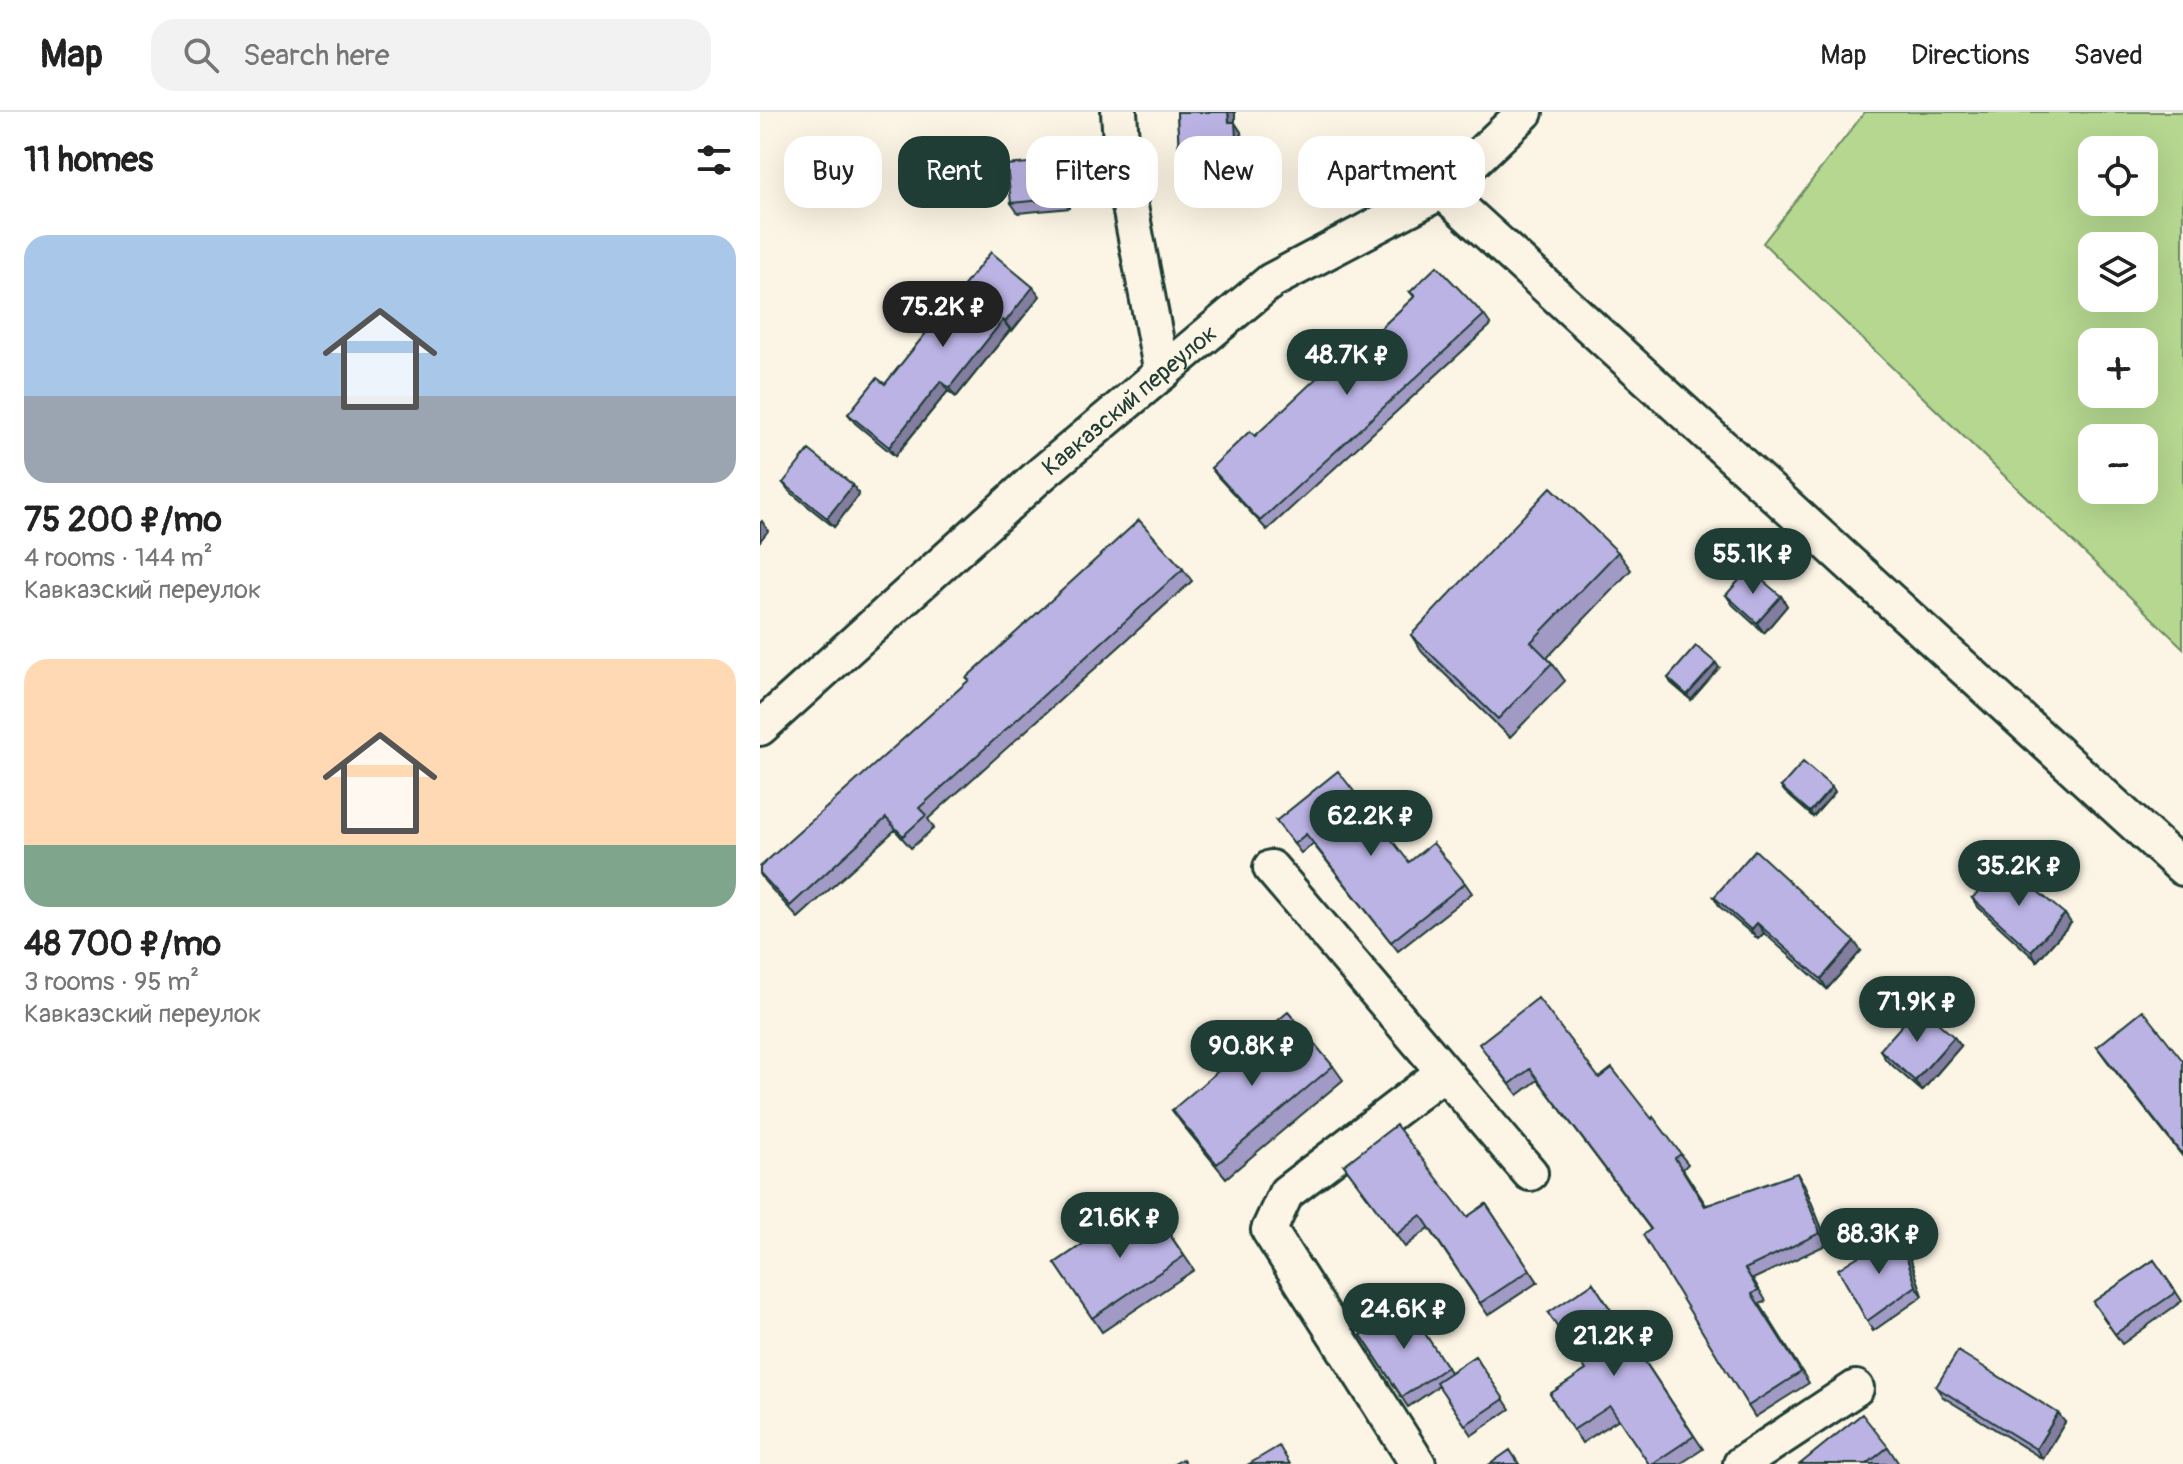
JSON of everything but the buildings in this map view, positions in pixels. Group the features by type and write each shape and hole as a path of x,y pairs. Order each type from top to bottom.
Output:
{"street":[{"path":"1119,112 1123,170 1162,373"},
{"name":"Кавказский переулок","path":"1485,150 1525,112"},
{"name":"Кавказский переулок","path":"760,728 1039,476 1271,281 1410,208"},
{"path":"1461,208 2183,868"},
{"path":"1271,868 1530,1173"},
{"path":"1418,1464 1269,1230 1286,1193 1444,1072"},
{"path":"1741,1464 1856,1388"}],"green space":[{"path":"1865,112 2183,112 2183,648 1763,243"}]}
